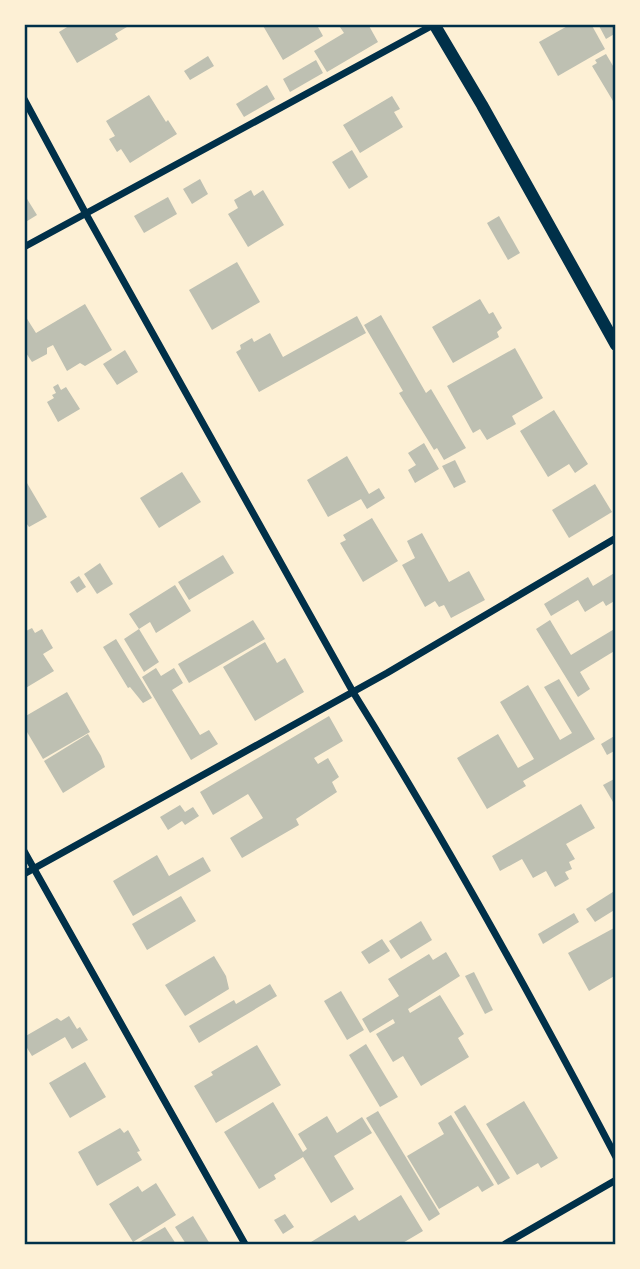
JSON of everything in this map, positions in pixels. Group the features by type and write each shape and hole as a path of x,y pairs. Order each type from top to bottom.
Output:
{"street":[{"path":"24,247 435,24 615,345"},
{"path":"24,99 353,692 532,997 615,1157"},
{"path":"24,874 353,692 615,538"},
{"path":"24,851 245,1244"},
{"path":"505,1244 615,1180"}],"building":[{"path":"72,24 132,24 115,34 118,39 77,63 59,32"},
{"path":"262,24 322,24 318,27 323,36 283,60"},
{"path":"338,24 368,24 378,42 327,72 314,51 344,33"},
{"path":"571,24 591,24 605,49 558,76 539,42"},
{"path":"598,24 616,24 616,33 606,39"},
{"path":"606,54 616,71 616,106 592,66 597,63 595,60"},
{"path":"208,56 214,66 190,80 184,71"},
{"path":"316,60 323,73 290,92 283,79"},
{"path":"267,85 275,99 244,117 236,104"},
{"path":"149,95 177,134 130,163 121,149 117,152 109,139 115,136 106,121"},
{"path":"392,96 400,109 394,112 403,127 360,153 343,125"},
{"path":"352,150 368,177 349,189 332,162"},
{"path":"200,179 208,194 192,204 183,189"},
{"path":"251,190 254,196 263,190 284,225 248,247 228,214 238,208 234,200"},
{"path":"24,194 37,215 24,223"},
{"path":"168,197 177,214 144,233 134,216"},
{"path":"499,216 520,253 508,260 487,223"},
{"path":"237,262 260,302 212,330 189,290"},
{"path":"480,299 489,314 493,312 502,328 497,332 499,337 453,363 432,327"},
{"path":"85,304 112,350 85,366 80,363 67,371 53,345 47,348 47,354 32,362 24,350 24,314 36,333"},
{"path":"381,315 426,393 431,389 466,448 444,460 437,448 434,450 399,393 403,391 364,325"},
{"path":"357,316 366,333 259,392 236,352 241,349 240,345 252,338 254,342 270,333 283,357"},
{"path":"515,348 543,398 512,416 516,424 487,440 480,429 473,433 447,386"},
{"path":"125,350 138,372 117,385 103,364"},
{"path":"58,384 61,390 66,387 80,409 58,422 47,402 54,398 52,395 56,393 53,387"},
{"path":"554,410 588,464 575,473 569,464 548,477 520,431"},
{"path":"424,443 439,469 415,483 408,470 416,465 408,453"},
{"path":"347,456 369,494 379,488 385,498 367,509 361,499 328,517 307,480"},
{"path":"455,460 466,482 454,488 442,466"},
{"path":"182,472 201,502 159,528 140,498"},
{"path":"24,478 47,517 29,527 24,520"},
{"path":"595,484 612,512 569,538 552,510"},
{"path":"372,518 398,561 363,582 340,543 346,540 343,535"},
{"path":"422,533 449,582 469,571 485,600 451,618 444,605 439,607 435,601 425,607 402,565 415,558 407,541"},
{"path":"223,555 234,573 189,600 178,582"},
{"path":"100,563 113,584 97,594 84,574"},
{"path":"616,572 616,600 606,606 603,601 585,612 578,600 551,616 544,604 588,577 593,586"},
{"path":"79,576 86,587 77,593 70,582"},
{"path":"175,585 191,611 156,633 150,622 139,629 129,614"},
{"path":"253,620 265,639 189,683 178,664"},
{"path":"550,620 571,655 616,628 616,650 580,672 590,689 578,697 536,629"},
{"path":"32,628 35,633 42,629 53,648 43,654 54,671 24,689 24,632"},
{"path":"139,629 159,662 144,672 124,639"},
{"path":"116,639 152,698 143,703 130,687 128,688 103,647"},
{"path":"265,642 277,663 285,658 304,692 255,721 223,667"},
{"path":"156,668 161,676 174,668 183,683 172,690 200,735 209,730 218,744 191,760 142,677"},
{"path":"559,679 595,739 523,781 526,786 487,809 457,758 498,734 518,768 534,759 500,702 528,685 560,740 572,733 544,687"},
{"path":"67,692 90,732 43,759 24,727 24,717"},
{"path":"329,716 343,741 314,758 318,764 328,758 339,777 332,782 337,792 296,819 299,825 242,858 230,838 263,818 248,794 213,815 200,792"},
{"path":"88,734 105,767 63,793 44,761"},
{"path":"616,735 616,750 607,755 601,744"},
{"path":"616,778 616,807 603,785"},
{"path":"581,804 595,828 566,844 575,859 569,862 572,869 565,872 569,879 555,887 546,871 533,878 522,859 500,871 492,856"},
{"path":"180,805 185,812 193,807 199,816 185,825 182,821 168,830 160,817"},
{"path":"157,855 169,876 203,857 211,871 133,916 113,881"},
{"path":"616,890 616,909 595,922 586,909"},
{"path":"181,896 196,921 147,950 132,924"},
{"path":"574,913 579,922 543,944 538,934"},
{"path":"421,921 432,940 401,959 389,941"},
{"path":"614,928 616,975 589,991 568,953"},
{"path":"382,939 390,951 369,964 361,952"},
{"path":"446,952 460,976 408,1009 410,1013 440,995 464,1034 458,1038 469,1057 421,1086 403,1056 393,1062 376,1034 395,1023 393,1019 370,1033 362,1019 399,996 388,979 429,954 433,960"},
{"path":"214,956 226,976 229,989 185,1016 165,985"},
{"path":"474,972 493,1010 485,1014 465,976"},
{"path":"270,984 277,996 199,1043 189,1026 234,1000 236,1004"},
{"path":"341,991 364,1030 347,1040 324,1001"},
{"path":"69,1016 88,1040 72,1049 65,1037 32,1056 24,1043 24,1037 57,1018 61,1021"},
{"path":"366,1044 398,1097 380,1107 349,1055"},
{"path":"257,1045 281,1085 216,1123 194,1086 213,1075 211,1072"},
{"path":"85,1062 106,1097 70,1118 49,1083"},
{"path":"524,1101 558,1158 541,1168 538,1163 517,1175 486,1124"},
{"path":"273,1102 303,1152 307,1149 298,1134 327,1116 337,1133 362,1117 372,1133 334,1156 354,1189 331,1203 303,1157 274,1175 276,1179 259,1189 224,1132"},
{"path":"465,1105 510,1178 498,1185 454,1112"},
{"path":"378,1111 440,1214 429,1221 366,1118"},
{"path":"451,1115 494,1185 482,1192 478,1186 439,1209 407,1156 444,1134 438,1123"},
{"path":"120,1128 124,1133 128,1130 142,1160 97,1186 78,1152"},
{"path":"156,1183 176,1215 133,1242 109,1204 138,1186 142,1192"},
{"path":"401,1195 423,1231 401,1244 312,1244 311,1242 355,1215 359,1221"},
{"path":"285,1214 294,1227 283,1234 274,1220"},
{"path":"193,1216 210,1244 186,1244 175,1227"},
{"path":"165,1227 176,1244 136,1244"}]}
